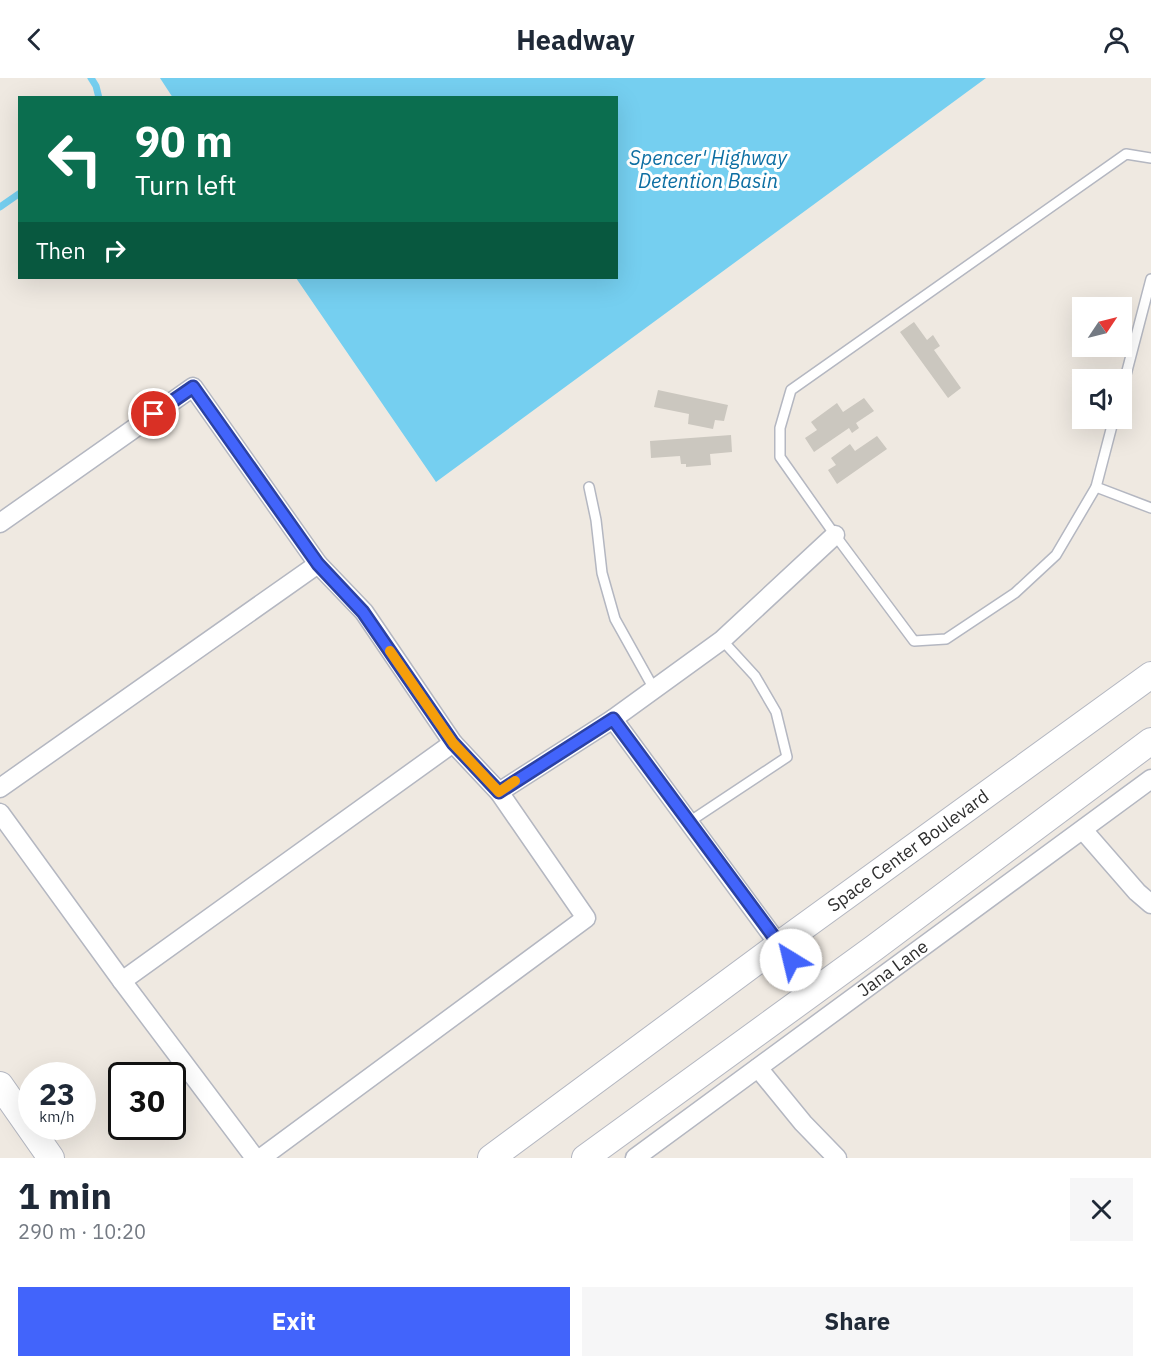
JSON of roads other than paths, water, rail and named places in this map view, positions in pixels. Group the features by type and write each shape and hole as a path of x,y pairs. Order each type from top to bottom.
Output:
{"main road":[{"name":"Space Center Boulevard","path":"491,1158 1151,675"},
{"path":"585,1158 884,941 1151,741"},
{"path":"0,1085 51,1158"}],"street":[{"path":"0,523 193,387 318,564 363,612 453,743 499,792 586,918 261,1158"},
{"path":"499,792 613,719 722,640 835,535"},
{"path":"0,788 318,564"},
{"path":"613,719 813,992"},
{"path":"122,981 453,743"},
{"name":"Jana Lane","path":"634,1158 1151,779"},
{"path":"0,813 255,1158"},
{"path":"1083,830 1137,892 1151,904"},
{"path":"758,1068 803,1123 837,1158"}],"lane":[{"path":"1111,429 1096,487 1056,555 1015,593 946,639 914,641 780,457 780,428 791,390 1126,154 1151,158"},
{"path":"1127,369 1151,279"},
{"path":"589,487 596,520 602,573 615,619 654,689"},
{"path":"1096,487 1151,508"},
{"path":"689,822 787,757 776,712 754,676 722,640"}],"water":[{"name":"Spencer' Highway Detention Basin","path":"160,78 986,78 436,482 297,279 618,279 618,96 172,96"}],"waterway":[{"path":"91,78 98,96"},
{"path":"0,207 18,194"}]}
